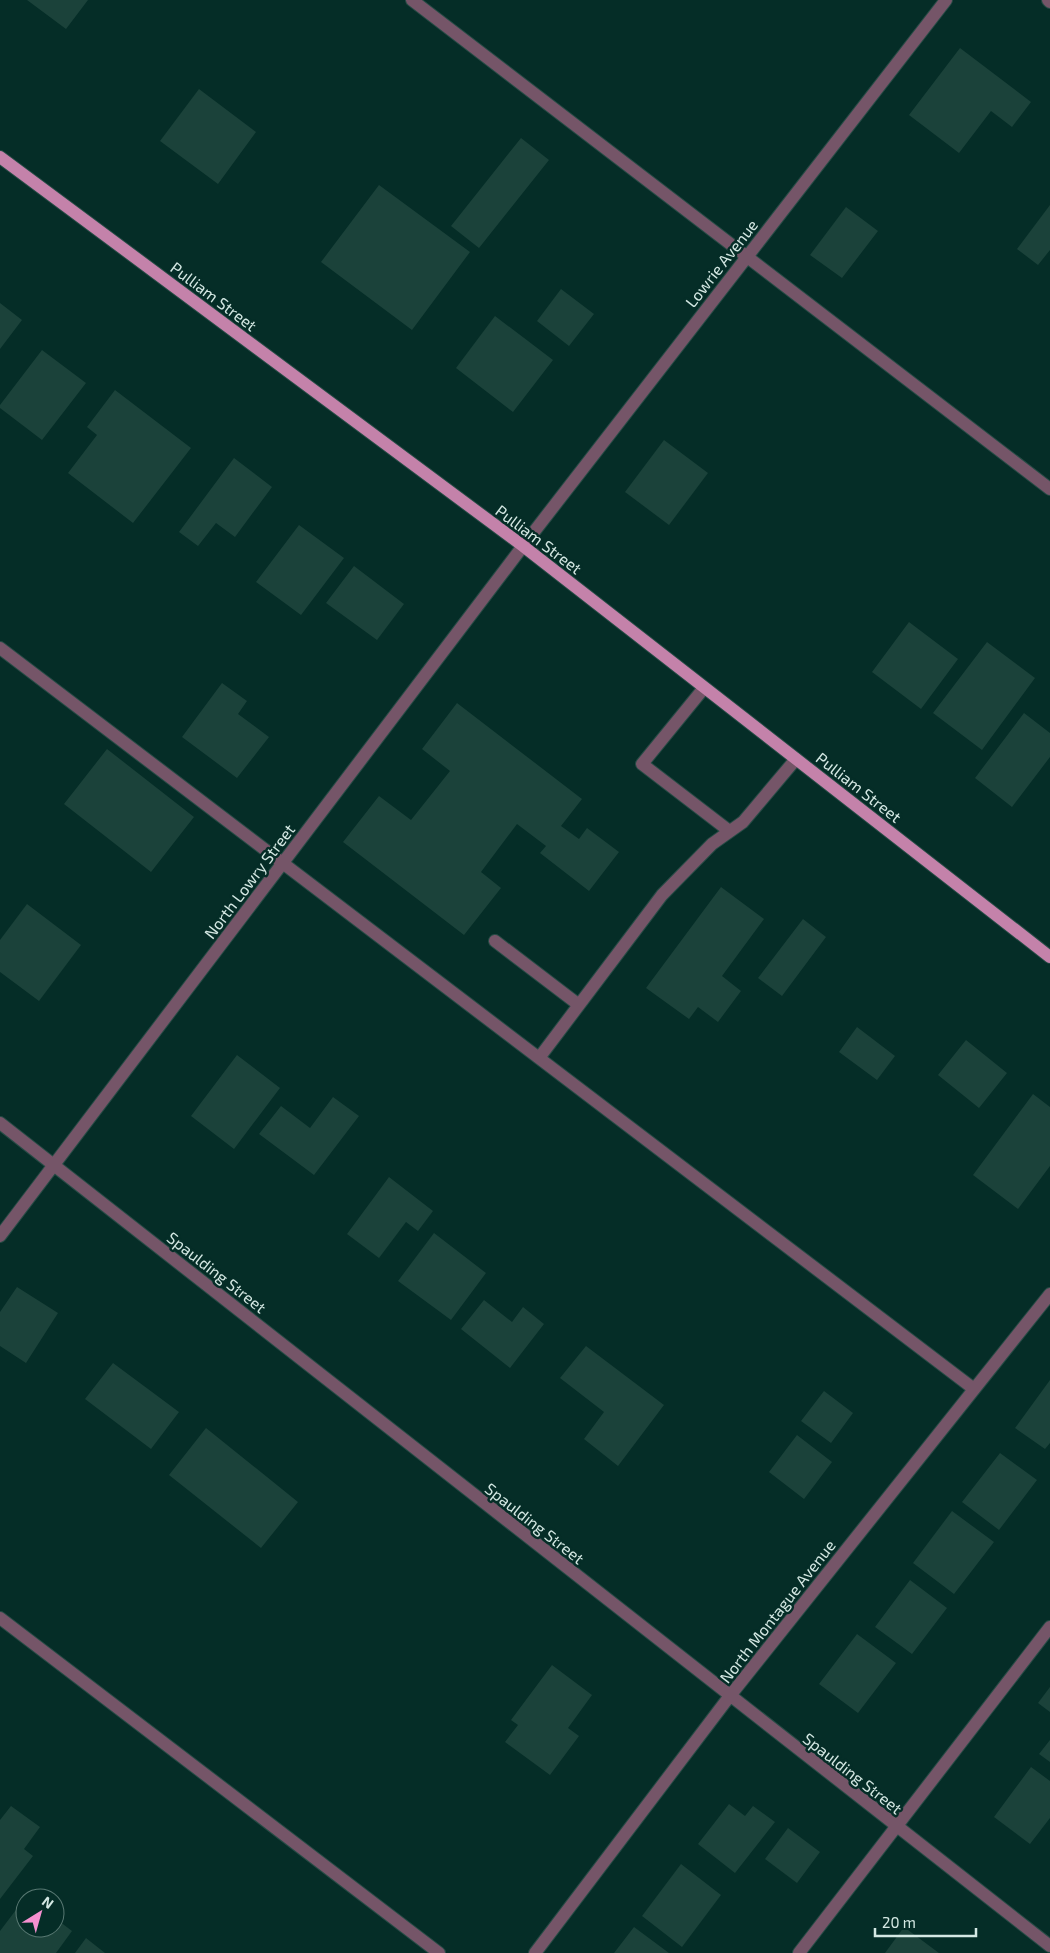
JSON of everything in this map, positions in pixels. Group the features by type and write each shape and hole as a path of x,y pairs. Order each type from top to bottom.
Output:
{"main road":[{"name":"Pulliam Street","path":"0,157 523,546 1050,957"}],"street":[{"path":"412,0 1050,490"},
{"name":"Lowrie Avenue","path":"523,546 946,0"},
{"name":"North Lowry Street","path":"0,1236 523,546"},
{"path":"0,648 974,1389"},
{"path":"704,688 642,764 728,830"},
{"path":"539,1058 662,895 728,830 743,822 796,759"},
{"path":"495,942 579,1005"},
{"name":"Spaulding Street","path":"0,1123 55,1164 729,1697 1050,1946"},
{"name":"North Montague Avenue","path":"535,1953 729,1697 1050,1294"},
{"path":"0,1618 439,1953"},
{"path":"799,1953 1050,1627"}],"building":[{"path":"27,0 88,0 66,29"},
{"path":"960,48 1031,102 1012,127 991,111 959,153 909,115"},
{"path":"199,89 256,132 218,184 160,141"},
{"path":"521,138 549,160 479,248 451,226"},
{"path":"379,185 470,252 412,330 321,262"},
{"path":"1050,205 1050,250 1038,265 1017,249"},
{"path":"846,207 878,231 842,278 810,255"},
{"path":"561,289 594,314 569,346 537,321"},
{"path":"0,303 22,320 0,349"},
{"path":"495,316 553,360 513,412 456,368"},
{"path":"42,350 86,383 42,440 0,408 0,405"},
{"path":"115,390 191,448 133,523 68,473 97,435 87,427"},
{"path":"664,440 708,473 669,525 625,492"},
{"path":"234,458 272,487 235,537 216,523 198,546 179,532"},
{"path":"299,525 344,558 301,615 256,582"},
{"path":"354,566 404,604 377,640 326,603"},
{"path":"909,622 958,659 921,709 872,672"},
{"path":"987,642 1035,678 982,750 933,713"},
{"path":"222,683 247,701 238,714 269,737 237,778 182,737"},
{"path":"457,703 582,799 561,826 579,839 587,828 619,852 589,891 540,853 546,846 517,824 481,872 501,888 464,935 343,842 379,796 411,820 450,771 422,749"},
{"path":"1024,713 1050,733 1050,757 1012,807 975,778"},
{"path":"107,749 194,817 151,872 64,804"},
{"path":"721,887 764,919 722,976 741,991 718,1022 698,1007 689,1019 646,988"},
{"path":"27,904 81,945 39,1001 0,972 0,940"},
{"path":"803,919 826,937 782,996 758,978"},
{"path":"857,1027 895,1056 877,1080 839,1052"},
{"path":"966,1040 1007,1073 979,1108 938,1075"},
{"path":"237,1055 280,1088 234,1149 191,1116"},
{"path":"1033,1094 1050,1107 1050,1166 1018,1209 973,1175"},
{"path":"333,1097 359,1116 314,1175 259,1134 281,1106 310,1128"},
{"path":"389,1177 433,1211 418,1231 406,1222 379,1258 347,1234"},
{"path":"434,1233 486,1273 451,1320 398,1281"},
{"path":"17,1287 58,1313 26,1363 0,1346 0,1312"},
{"path":"484,1300 512,1322 523,1307 544,1324 510,1368 461,1329"},
{"path":"586,1346 664,1405 618,1466 584,1439 604,1412 560,1378"},
{"path":"113,1363 179,1412 151,1449 85,1399"},
{"path":"1050,1380 1050,1443 1045,1449 1015,1428"},
{"path":"824,1391 853,1413 831,1443 801,1421"},
{"path":"206,1428 298,1502 261,1548 169,1475"},
{"path":"797,1435 832,1462 804,1499 769,1472"},
{"path":"1000,1453 1037,1480 999,1530 962,1502"},
{"path":"952,1511 994,1542 954,1594 913,1563"},
{"path":"910,1580 947,1608 912,1654 875,1627"},
{"path":"857,1634 896,1663 858,1713 819,1684"},
{"path":"552,1665 592,1695 568,1728 579,1736 550,1775 505,1742 518,1725 511,1720"},
{"path":"1050,1687 1050,1712 1038,1703"},
{"path":"1050,1740 1050,1762 1039,1754"},
{"path":"1031,1767 1050,1781 1050,1818 1030,1844 994,1817"},
{"path":"729,1804 745,1816 753,1806 775,1822 735,1873 698,1844"},
{"path":"11,1806 40,1827 24,1849 33,1856 0,1899 0,1820"},
{"path":"788,1828 820,1852 797,1883 765,1859"},
{"path":"681,1864 721,1895 682,1947 642,1916"},
{"path":"15,1911 15,1938 65,1938 65,1926 72,1931 56,1953 0,1953 0,1931"},
{"path":"634,1927 669,1953 614,1953"},
{"path":"904,1927 939,1953 885,1953"},
{"path":"86,1938 105,1953 75,1953"}]}
